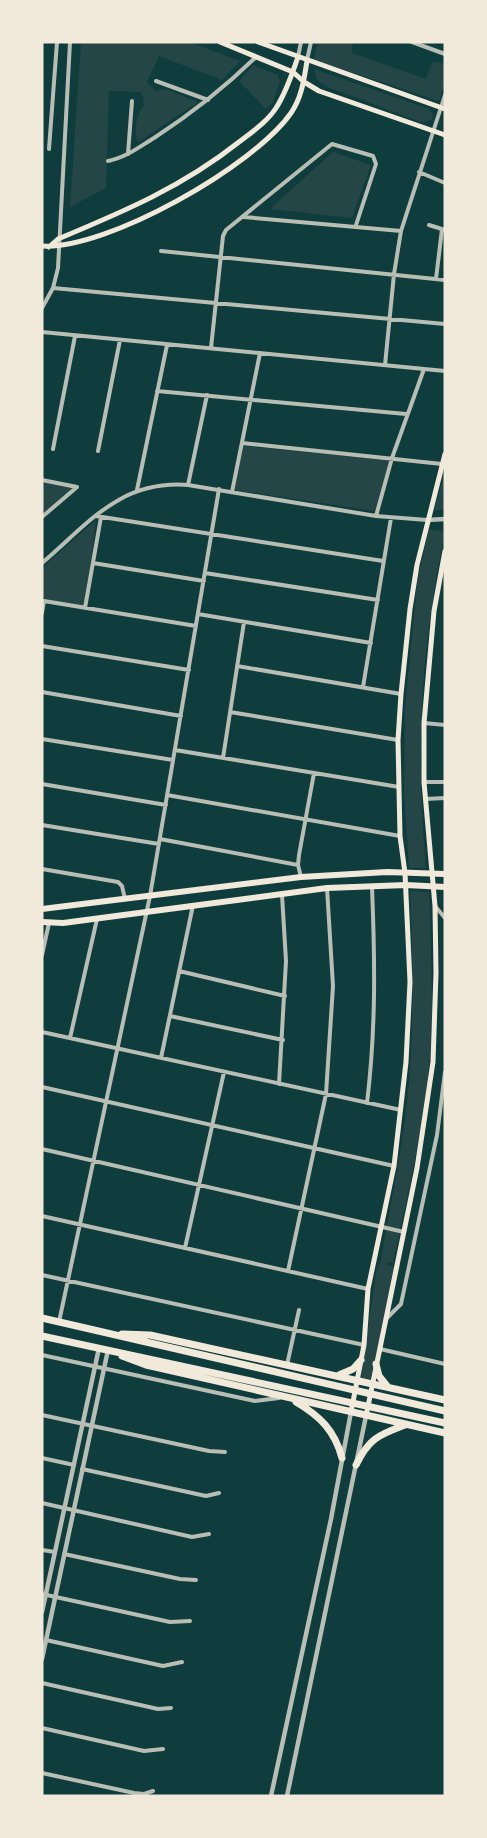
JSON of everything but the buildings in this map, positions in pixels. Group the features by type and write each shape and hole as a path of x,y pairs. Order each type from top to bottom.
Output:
{"highway":[{"path":"42,1318 445,1411"},
{"path":"116,1334 150,1335 445,1400"},
{"path":"42,1336 445,1423"},
{"path":"112,1351 146,1365 445,1433"},
{"path":"332,1375 350,1371 362,1360"},
{"path":"376,1364 381,1379 393,1388"},
{"path":"318,1405 330,1392 332,1375"},
{"path":"393,1388 391,1404 393,1414 401,1424"},
{"path":"286,1397 321,1420 335,1437 342,1458"},
{"path":"356,1465 373,1439 401,1424"}],"main road":[{"path":"220,42 293,72 304,82 326,94 445,135"},
{"path":"258,42 443,109"},
{"path":"45,247 58,239 144,203 219,158 270,116 293,72 298,57"},
{"path":"45,247 59,247 93,238 150,215 228,169 283,123 298,99 304,82 307,61"},
{"path":"219,158 228,169"},
{"path":"144,203 150,215"},
{"path":"351,1413 362,1360 368,1289 394,1166 406,1062 410,982 406,885 400,836 398,740 410,609 427,520 445,454"},
{"path":"366,1416 425,1126 433,1062 436,973 435,906 425,799 424,723 434,611 445,551"},
{"path":"42,909 301,877 405,873 445,874"},
{"path":"46,922 327,888 406,885 445,887"}],"street":[{"path":"49,149 57,42"},
{"path":"42,308 53,288 58,268 70,42"},
{"path":"298,57 302,42"},
{"path":"307,61 311,42"},
{"path":"411,42 445,54"},
{"path":"108,161 128,154 209,100 257,57"},
{"path":"156,81 209,100"},
{"path":"385,365 393,274 401,231 419,172 443,109 445,95"},
{"path":"128,154 132,101"},
{"path":"211,348 225,230 244,217 328,146 336,144 373,156 375,159 376,164 356,225"},
{"path":"419,172 445,183"},
{"path":"244,217 356,225 401,231"},
{"path":"429,225 443,230 436,279"},
{"path":"161,251 445,280"},
{"path":"53,288 445,324"},
{"path":"42,332 445,371"},
{"path":"53,449 75,336"},
{"path":"98,452 120,340"},
{"path":"137,490 167,345"},
{"path":"232,492 260,353"},
{"path":"376,516 406,414 424,369"},
{"path":"157,391 406,414"},
{"path":"188,485 207,395"},
{"path":"242,443 442,464"},
{"path":"42,480 77,487 42,517"},
{"path":"42,562 108,506 137,490 160,485 188,485 219,489 392,519 445,519"},
{"path":"59,1322 150,896 219,489"},
{"path":"98,516 383,561"},
{"path":"85,608 98,516"},
{"path":"363,687 392,519"},
{"path":"93,563 204,581"},
{"path":"205,573 378,600"},
{"path":"42,613 44,601 196,626"},
{"path":"198,614 371,643"},
{"path":"223,758 244,622"},
{"path":"42,646 189,670"},
{"path":"237,666 401,694"},
{"path":"42,692 181,716"},
{"path":"230,712 398,740"},
{"path":"424,723 445,724"},
{"path":"42,739 173,760"},
{"path":"175,750 399,787"},
{"path":"301,877 298,865 314,773"},
{"path":"424,782 445,782"},
{"path":"42,784 166,805"},
{"path":"167,795 400,836"},
{"path":"425,799 445,798"},
{"path":"42,825 160,841 298,865"},
{"path":"42,869 118,882 122,886 125,899"},
{"path":"368,1103 374,1049 375,997 372,886"},
{"path":"288,1271 326,1094 333,986 327,888"},
{"path":"279,1084 286,961 281,894"},
{"path":"161,1058 193,904"},
{"path":"435,906 445,918"},
{"path":"70,1038 98,917"},
{"path":"42,955 46,922"},
{"path":"179,971 285,996"},
{"path":"170,1016 283,1040"},
{"path":"42,1032 401,1110"},
{"path":"185,1248 224,1072"},
{"path":"387,1318 401,1304 437,1135 445,1072"},
{"path":"42,1087 394,1166"},
{"path":"42,1149 404,1232"},
{"path":"42,1216 368,1289"},
{"path":"42,1275 364,1345"},
{"path":"287,1365 299,1311"},
{"path":"42,1612 44,1594 99,1348"},
{"path":"380,1349 445,1364"},
{"path":"42,1659 82,1469 105,1368 112,1351"},
{"path":"42,1355 255,1401 286,1397"},
{"path":"271,1796 351,1413"},
{"path":"42,1415 209,1451 225,1452"},
{"path":"287,1796 366,1416"},
{"path":"42,1458 74,1465"},
{"path":"82,1469 206,1496 219,1493"},
{"path":"42,1503 192,1537 209,1534"},
{"path":"42,1550 55,1552"},
{"path":"64,1554 180,1579 196,1580"},
{"path":"44,1594 170,1622 190,1621"},
{"path":"46,1640 163,1666 182,1662"},
{"path":"42,1683 158,1709 171,1708"},
{"path":"42,1728 144,1751 163,1749"},
{"path":"42,1773 134,1793 144,1794 153,1791"}],"shaded area":[{"path":"81,42 189,42 240,61 222,80 159,56 147,82 156,91 165,89 198,102 140,141 137,141 136,127 144,105 140,92 109,91 106,188 70,207"},
{"path":"317,42 353,42 352,53 426,79 433,61 445,64 445,82 439,101 314,60"},
{"path":"253,65 278,75 280,81 273,102 266,109 239,81"},
{"path":"314,69 429,109 433,114 432,119 423,123 325,86 317,79"},
{"path":"333,152 371,165 352,218 270,209"},
{"path":"243,446 389,460 375,511 235,490"},
{"path":"445,472 445,510 434,510"},
{"path":"42,481 75,487 42,516"},
{"path":"96,520 86,609 42,603 42,568"},
{"path":"429,529 445,532 430,616 422,699 421,783 426,868 409,868 404,792 405,709 417,583"},
{"path":"410,891 429,892 432,1005 429,1071 416,1154 393,1263 387,1262 388,1265 395,1267 370,1381 361,1380 376,1272 381,1259 397,1171 409,1083 412,1035"}]}
